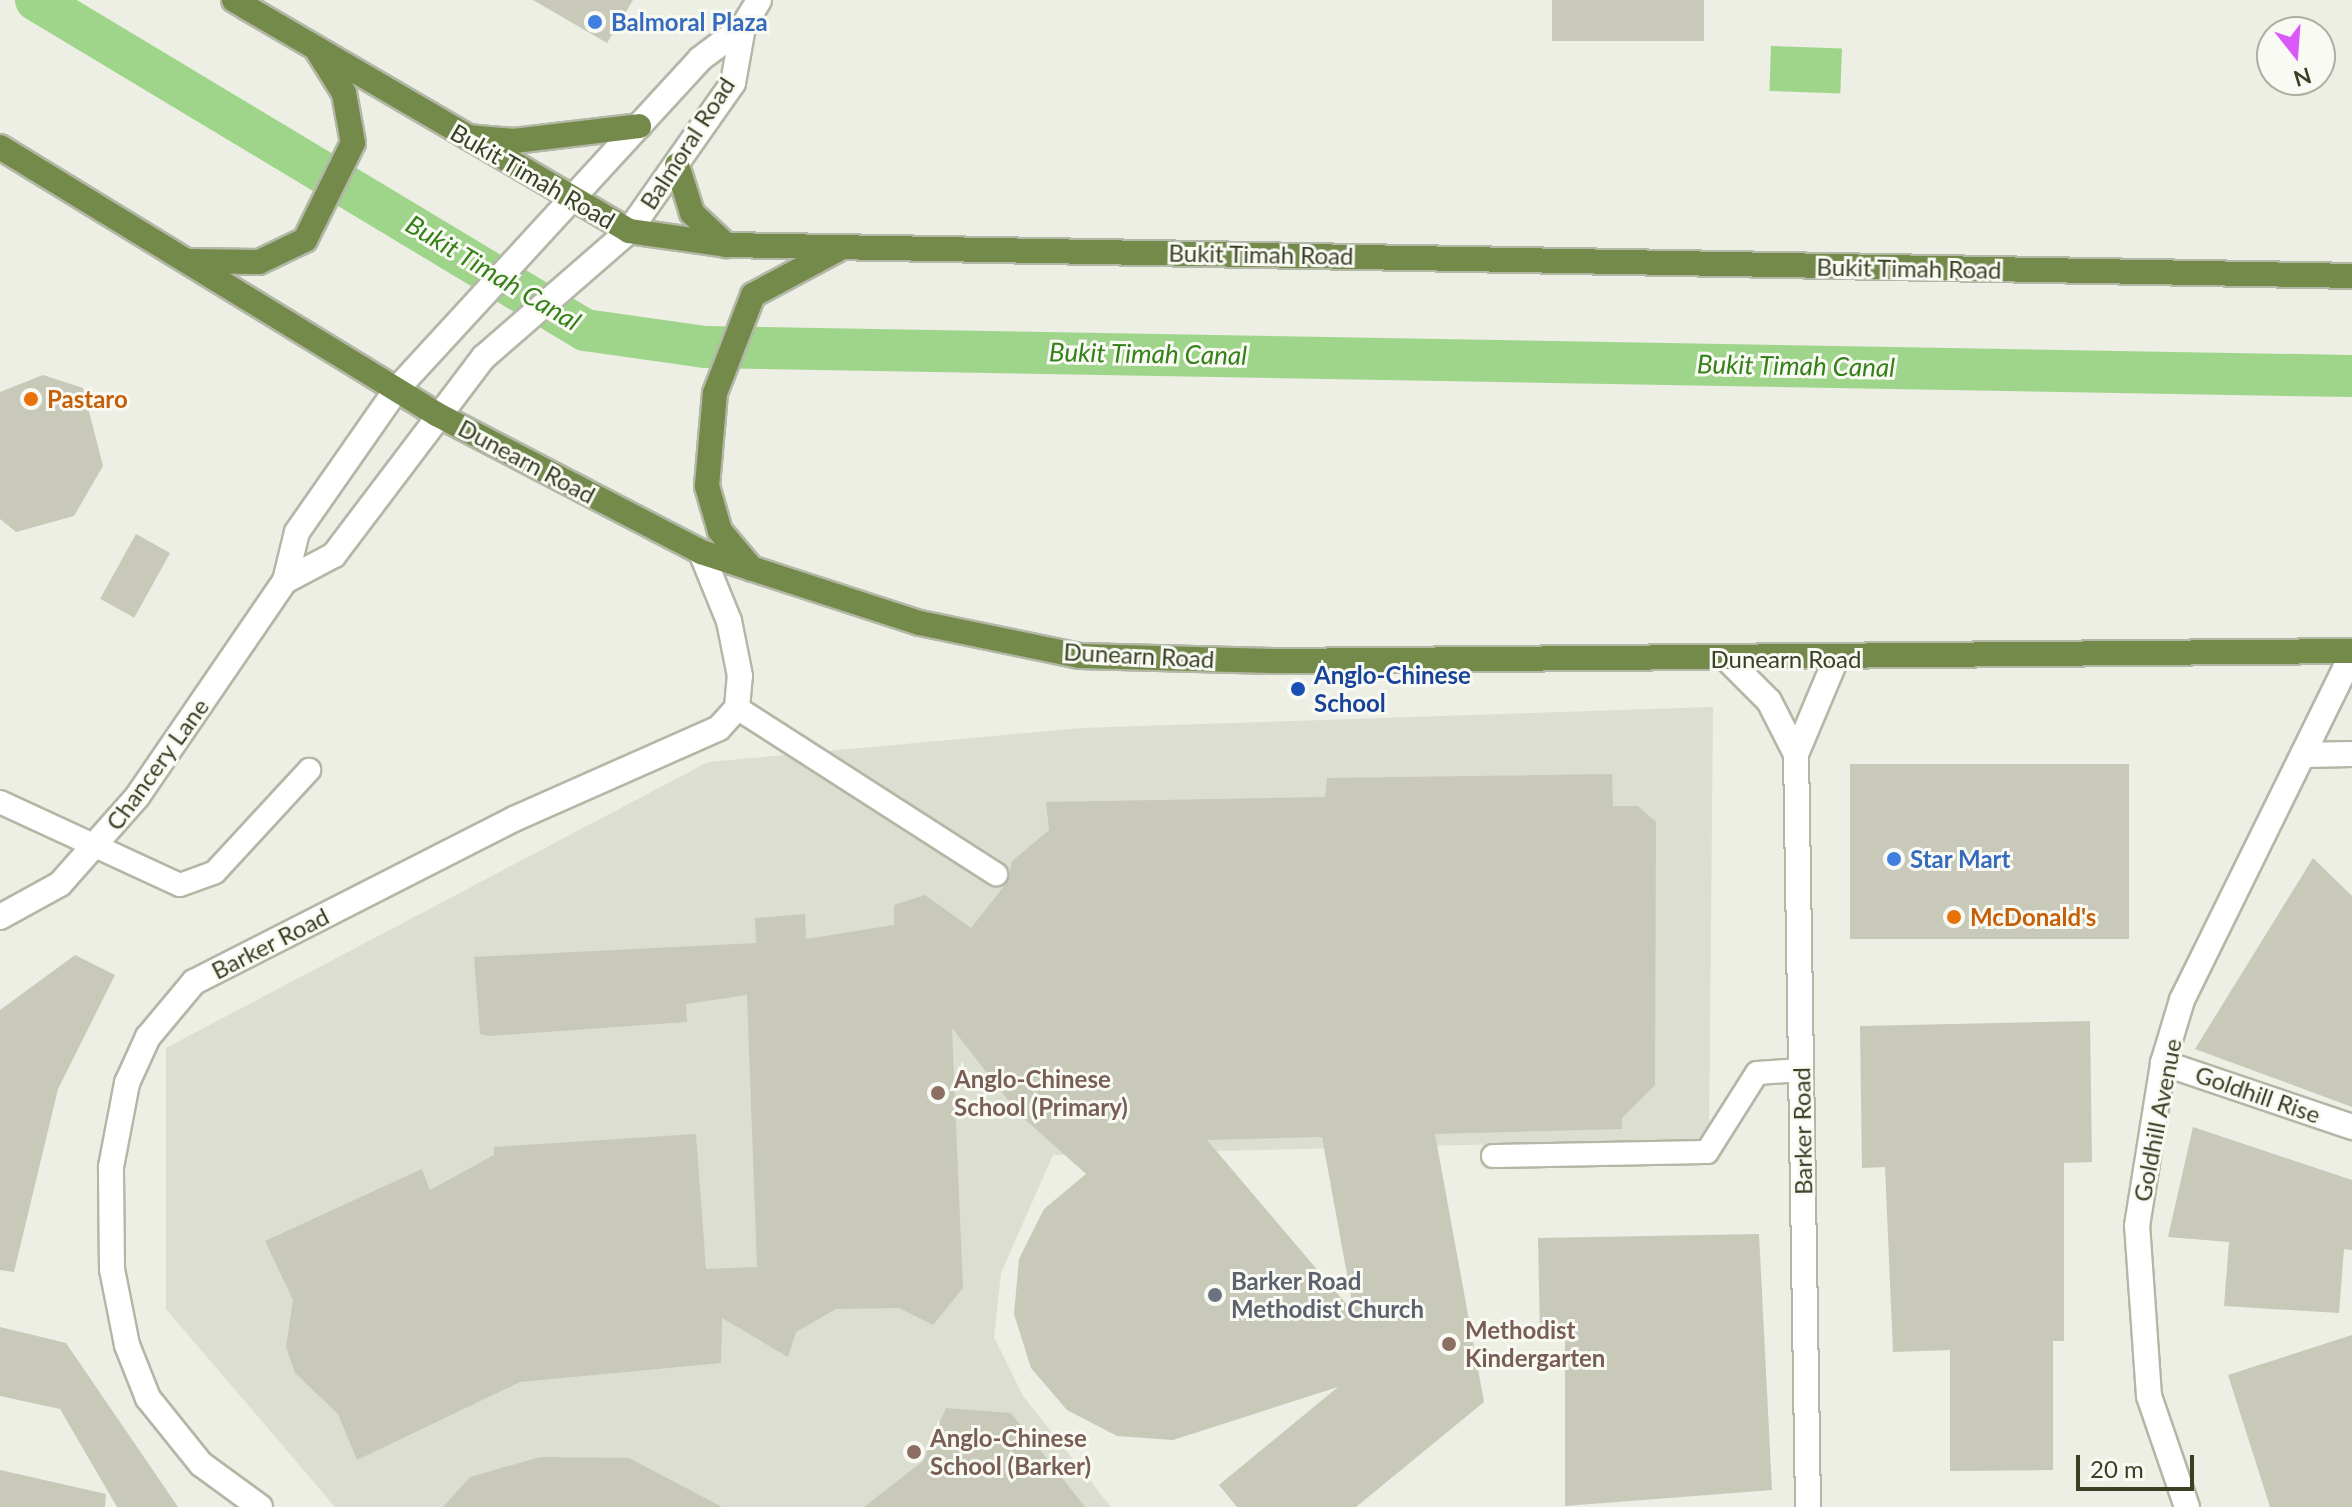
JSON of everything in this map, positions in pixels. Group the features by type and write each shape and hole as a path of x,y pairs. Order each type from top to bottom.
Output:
{"highway":[{"name":"Bukit Timah Road","path":"234,0 629,231 727,245 2352,276"},
{"path":"186,261 259,262 305,240 353,143 344,93 314,45"},
{"path":"462,136 514,141 639,126"},
{"name":"Dunearn Road","path":"2,152 438,415 701,552 920,623 1080,656 1836,659 2352,653"},
{"path":"677,165 692,213 727,245"},
{"path":"753,571 720,531 707,486 715,393 753,295 842,247"}],"street":[{"name":"Balmoral Road","path":"438,415 484,357 567,280 629,231 733,83 743,27 759,0"},
{"name":"Balmoral Road","path":"396,390 700,59 743,27"},
{"name":"Chancery Lane","path":"0,917 60,884 97,848 285,581 297,532 396,390"},
{"name":"Chancery Lane","path":"285,581 334,555 438,415"},
{"path":"701,552 729,621 740,676 737,708"},
{"name":"Goldhill Avenue","path":"2187,1507 2149,1396 2137,1226 2163,1063 2182,1000 2352,653"},
{"name":"Barker Road","path":"1727,659 1769,701 1796,754"},
{"name":"Barker Road","path":"1808,1507 1796,754 1836,659"},
{"name":"Barker Road","path":"260,1507 201,1464 148,1398 127,1345 112,1269 111,1167 127,1083 148,1037 194,982 514,819 719,728 737,708"},
{"path":"2303,755 2352,754"},
{"name":"Goldhill Rise","path":"2163,1063 2352,1127"}],"lane":[{"path":"737,708 996,874"},
{"path":"0,802 165,880 195,883 215,872 309,770"},
{"path":"1493,1156 1707,1152 1757,1073 1801,1070"}],"shaded area":[{"path":"1771,46 1842,48 1840,93 1769,91"},
{"name":"Anglo-Chinese School (Primary)","path":"1713,707 1709,1139 1053,1155 1001,1273 994,1337 1023,1396 1111,1507 335,1507 166,1309 166,1048 708,762 1081,728"}],"building":[{"name":"Balmoral Plaza","path":"533,0 633,0 607,43"},
{"path":"1552,0 1704,0 1704,41 1552,41"},
{"path":"43,375 83,388 103,466 74,516 16,532 0,519 0,392"},
{"path":"136,534 170,553 134,618 100,599"},
{"path":"1850,764 2129,764 2129,939 1850,939"},
{"path":"1612,774 1613,806 1638,806 1656,822 1655,1085 1622,1118 1622,1129 1435,1134 1484,1402 1356,1507 1237,1507 1219,1485 1338,1387 1173,1440 1117,1436 1067,1410 1031,1368 1014,1314 1019,1259 1044,1209 1086,1174 1018,1113 952,1028 963,1288 933,1325 899,1308 836,1309 796,1332 788,1357 722,1318 721,1363 520,1382 357,1460 338,1414 295,1373 286,1347 293,1300 265,1241 422,1169 430,1190 494,1155 494,1147 696,1134 706,1269 757,1267 747,995 686,1004 687,1022 489,1036 480,1034 474,957 756,943 755,918 805,914 806,939 894,925 894,905 925,895 971,928 1008,881 1012,861 1049,830 1046,802 1325,797 1327,778","holes":["1322,1137 1354,1313 1207,1140"]},
{"path":"2313,858 2352,896 2352,1107 2195,1049"},
{"path":"75,955 115,975 58,1089 14,1272 0,1270 0,1010"},
{"path":"2090,1021 2092,1162 2064,1163 2064,1341 2053,1341 2053,1470 1950,1471 1950,1350 1893,1352 1885,1167 1862,1168 1860,1026"},
{"path":"2193,1127 2352,1180 2352,1250 2344,1249 2339,1313 2224,1306 2229,1242 2168,1237"},
{"path":"1759,1234 1772,1490 1565,1506 1565,1334 1540,1334 1538,1238"},
{"path":"0,1327 66,1343 178,1507 117,1507 60,1409 0,1396"},
{"path":"2352,1335 2352,1507 2270,1507 2228,1375"},
{"path":"946,1408 1011,1413 1085,1507 864,1507 923,1461"},
{"path":"540,1457 629,1458 722,1507 443,1507 470,1477"},
{"path":"0,1470 106,1494 105,1507 0,1507"}],"waterway":[{"name":"Bukit Timah Canal","path":"36,0 585,330 705,347 2352,376"}],"place":[{"name":"Balmoral Plaza","path":"595,22"},
{"name":"Pastaro","path":"31,399"},
{"name":"Anglo-Chinese School","path":"1298,689"},
{"name":"Star Mart","path":"1894,859"},
{"name":"McDonald's","path":"1954,917"},
{"name":"Anglo-Chinese School (Primary)","path":"938,1093"},
{"name":"Barker Road Methodist Church","path":"1215,1295"},
{"name":"Methodist Kindergarten","path":"1449,1344"},
{"name":"Anglo-Chinese School (Barker)","path":"914,1452"}]}
